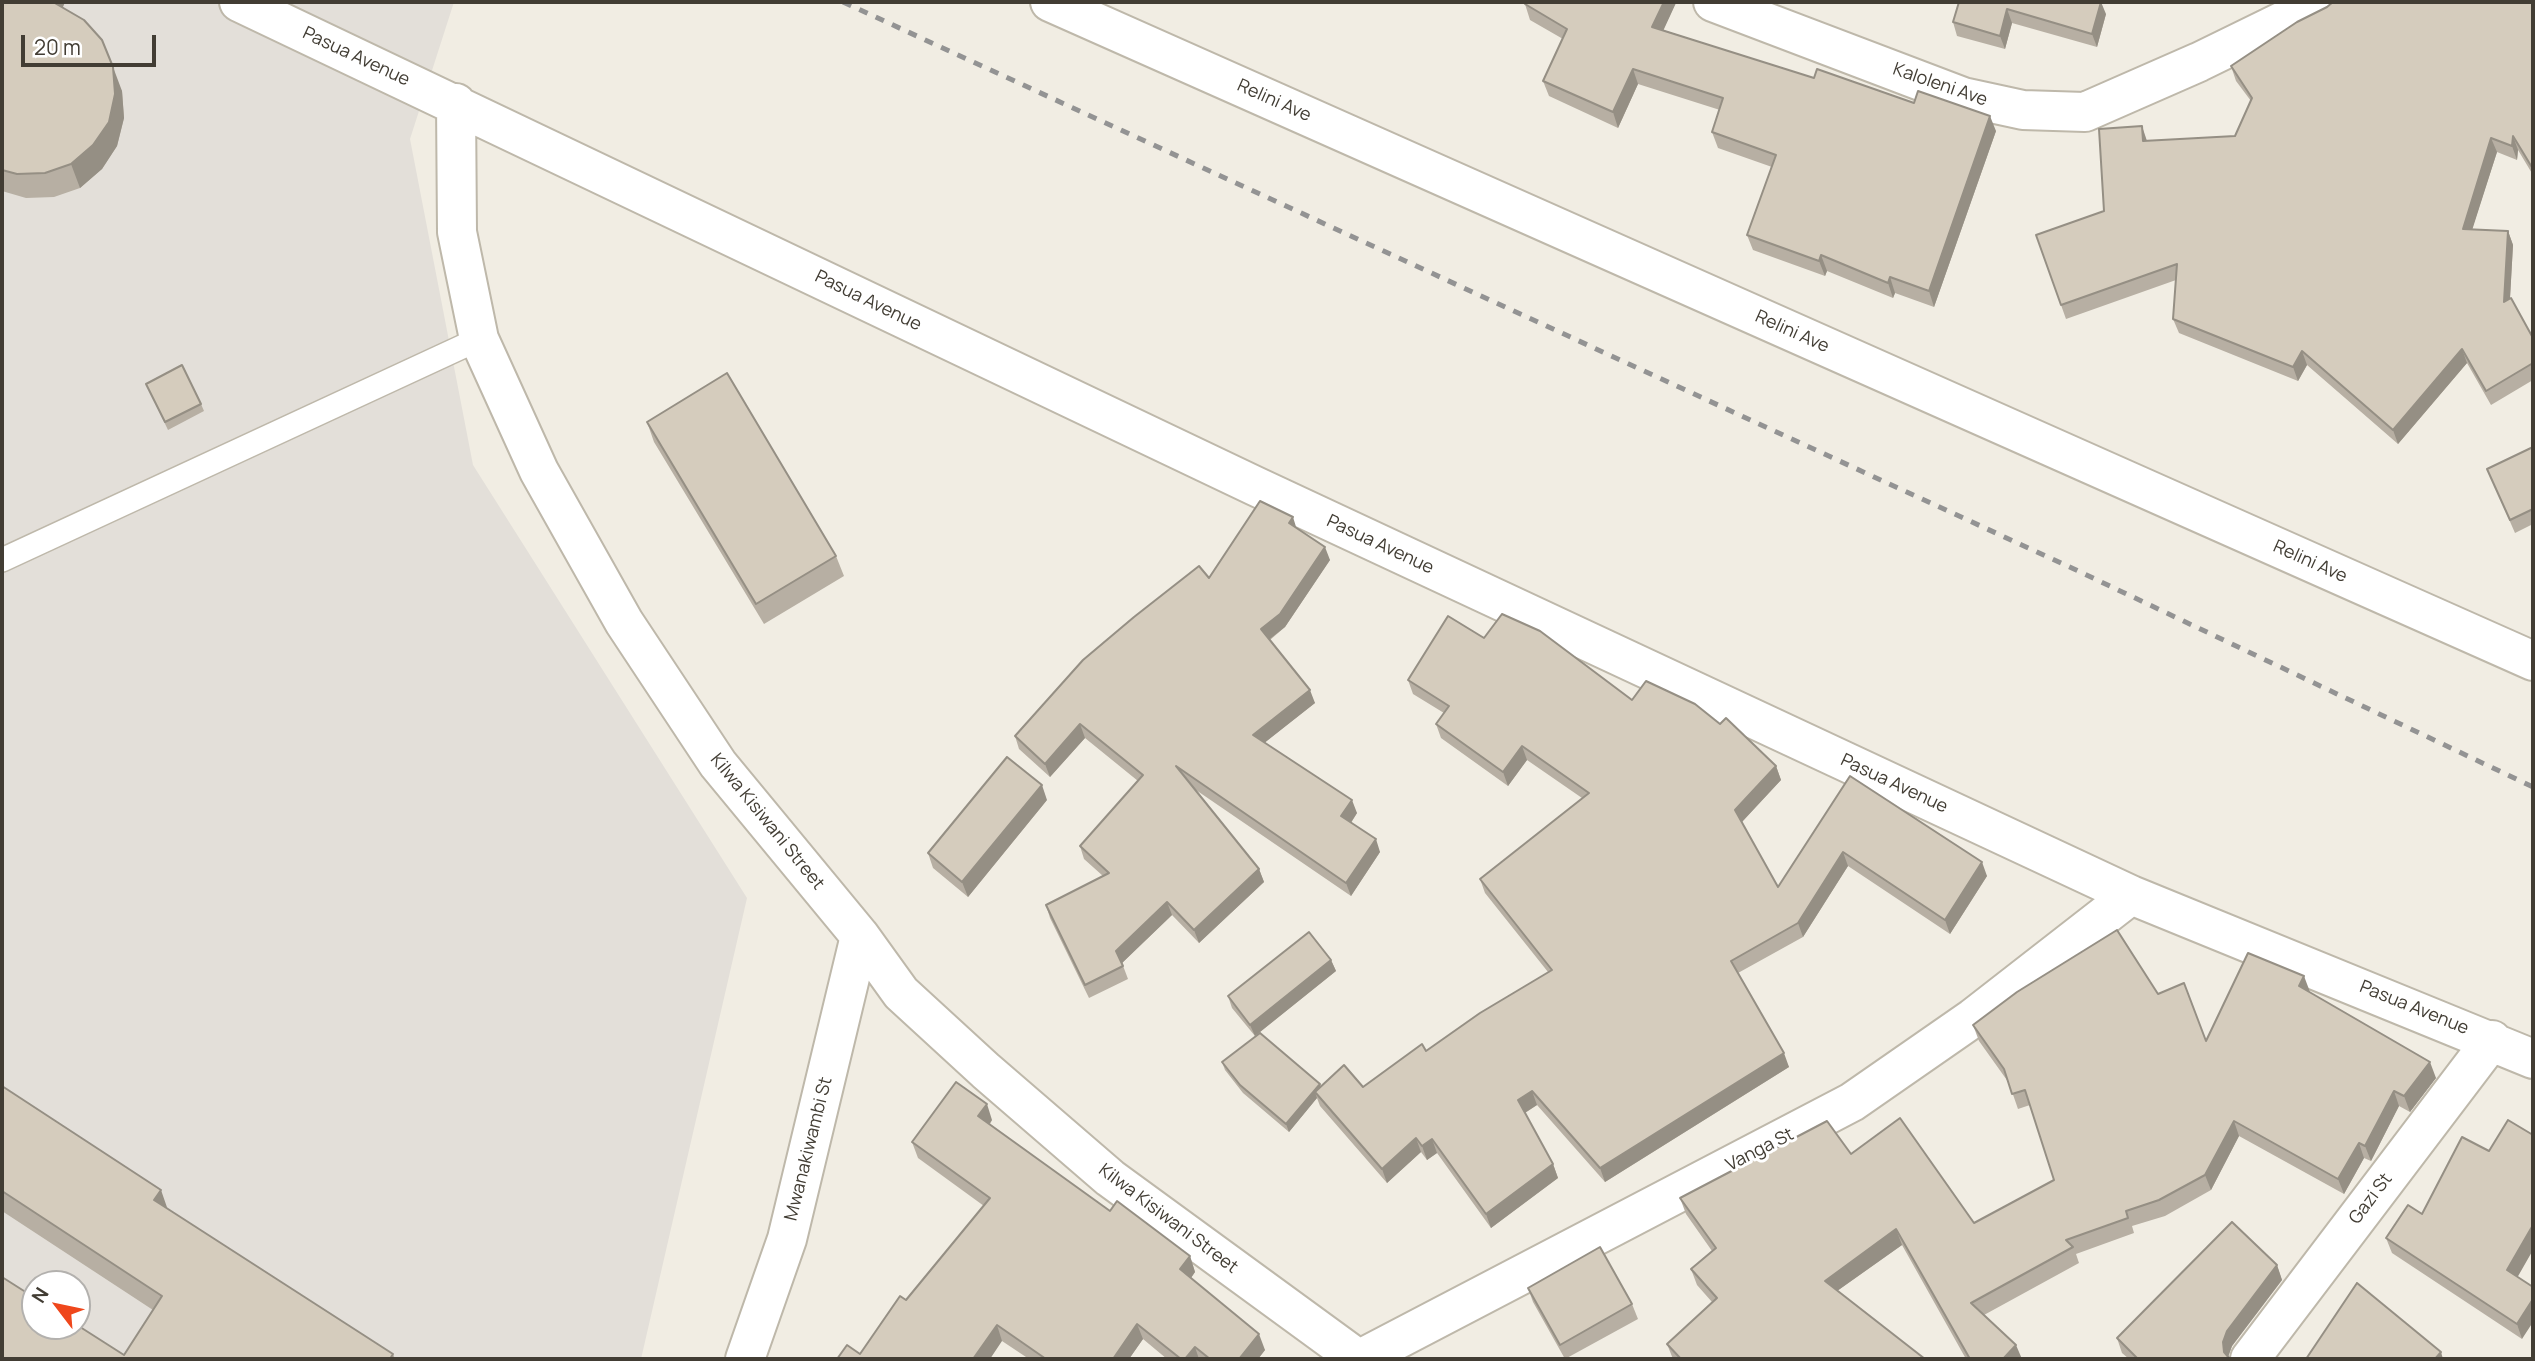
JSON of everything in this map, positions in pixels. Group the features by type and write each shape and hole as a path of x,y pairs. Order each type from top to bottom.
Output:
{"street":[{"name":"Pasua Avenue","path":"239,2 456,103 1255,486 2131,895 2492,1040 2533,1059"},
{"name":"Relini Ave","path":"1050,2 2533,661"},
{"name":"Kaloleni Ave","path":"1713,2 1963,97 2023,110 2085,112 2199,62 2322,2"},
{"name":"Kilwa Kisiwani Street","path":"456,103 457,232 479,340 539,471 624,622 718,764 860,936 901,993 1110,1178 1359,1359"},
{"name":"Vanga St","path":"1359,1359 1852,1102 1973,1018 2131,895"},
{"name":"Mwanakiwambi St","path":"745,1359 787,1239 860,936"},
{"name":"Gazi St","path":"2250,1359 2492,1040"}],"lane":[{"path":"2,560 479,340"}],"shaded area":[{"path":"2,2 454,2 410,139 473,465 747,898 641,1359 2,1359"}],"building":[{"path":"2,2 53,2 84,20 102,40 113,67 115,94 109,122 93,145 71,164 45,173 17,174 2,170"},
{"path":"1664,2 1652,27 1814,78 1817,69 1914,103 1918,91 1990,116 1929,291 1890,277 1888,283 1821,255 1819,261 1747,235 1776,155 1712,132 1723,98 1633,69 1613,112 1543,81 1567,29 1525,4"},
{"path":"1959,2 2101,2 2092,34 2007,9 2000,36 1953,22"},
{"path":"2333,2 2533,3 2533,169 2513,136 2512,146 2491,138 2463,229 2508,231 2504,302 2511,298 2533,338 2533,363 2486,391 2462,349 2393,430 2302,351 2293,367 2173,319 2177,264 2061,305 2036,235 2104,211 2099,129 2142,126 2143,141 2235,136 2252,98 2231,66 2297,22"},
{"path":"182,365 201,404 165,422 146,384"},
{"path":"727,373 836,556 756,604 647,422"},
{"path":"2533,447 2533,509 2510,520 2487,469"},
{"path":"1260,501 1293,517 1289,523 1325,547 1280,614 1261,629 1310,690 1253,735 1352,800 1341,816 1376,839 1346,883 1176,766 1259,869 1194,930 1167,902 1116,951 1123,966 1085,985 1046,905 1109,873 1080,846 1143,775 1080,724 1045,764 1015,736 1083,660 1134,617 1199,566 1209,578"},
{"path":"1502,614 1540,631 1632,700 1646,681 1695,704 1720,724 1726,718 1776,766 1735,810 1778,887 1850,776 1982,862 1945,920 1843,852 1798,923 1731,961 1784,1053 1600,1168 1532,1091 1518,1100 1553,1164 1486,1214 1432,1139 1422,1146 1416,1138 1382,1169 1315,1092 1344,1065 1363,1087 1422,1044 1426,1051 1480,1013 1552,970 1480,879 1589,793 1522,746 1503,772 1436,724 1449,706 1408,680 1448,616 1484,638"},
{"path":"1007,757 1042,785 962,882 928,853"},
{"path":"2117,930 2158,994 2184,983 2206,1041 2248,953 2304,976 2299,986 2430,1062 2404,1096 2394,1091 2365,1146 2359,1143 2338,1179 2234,1121 2205,1175 2159,1200 2126,1211 2128,1218 2066,1240 2073,1247 1971,1303 2016,1345 2003,1359 1970,1359 1896,1229 1825,1281 1925,1359 1681,1359 1667,1344 1717,1298 1691,1269 1716,1248 1680,1198 1827,1121 1851,1154 1900,1118 1974,1223 2054,1180 2025,1090 2012,1094 2004,1069 1973,1025 2017,992"},
{"path":"1309,932 1331,960 1250,1025 1228,996"},
{"path":"1260,1033 1320,1084 1286,1124 1240,1085 1222,1062"},
{"path":"956,1082 987,1104 978,1116 1110,1211 1117,1201 1190,1256 1180,1269 1259,1334 1239,1359 1210,1359 1195,1347 1185,1359 1181,1359 1137,1324 1113,1359 1046,1359 997,1325 973,1359 837,1359 847,1345 860,1354 900,1296 906,1300 990,1198 912,1142"},
{"path":"2,1086 161,1190 154,1200 393,1354 390,1359 2,1359 2,1277 21,1289 21,1340 91,1340 91,1334 124,1355 162,1296 2,1191"},
{"path":"2508,1120 2533,1135 2533,1225 2507,1270 2533,1287 2533,1299 2517,1324 2386,1238 2408,1205 2422,1214 2462,1137 2489,1151"},
{"path":"2232,1222 2277,1265 2227,1331 2223,1342 2224,1352 2230,1359 2138,1359 2117,1338"},
{"path":"1600,1247 1632,1304 1560,1345 1528,1288"},
{"path":"2357,1283 2441,1352 2435,1359 2306,1359"}],"railway":[{"path":"843,2 2074,569 2533,787"}]}
